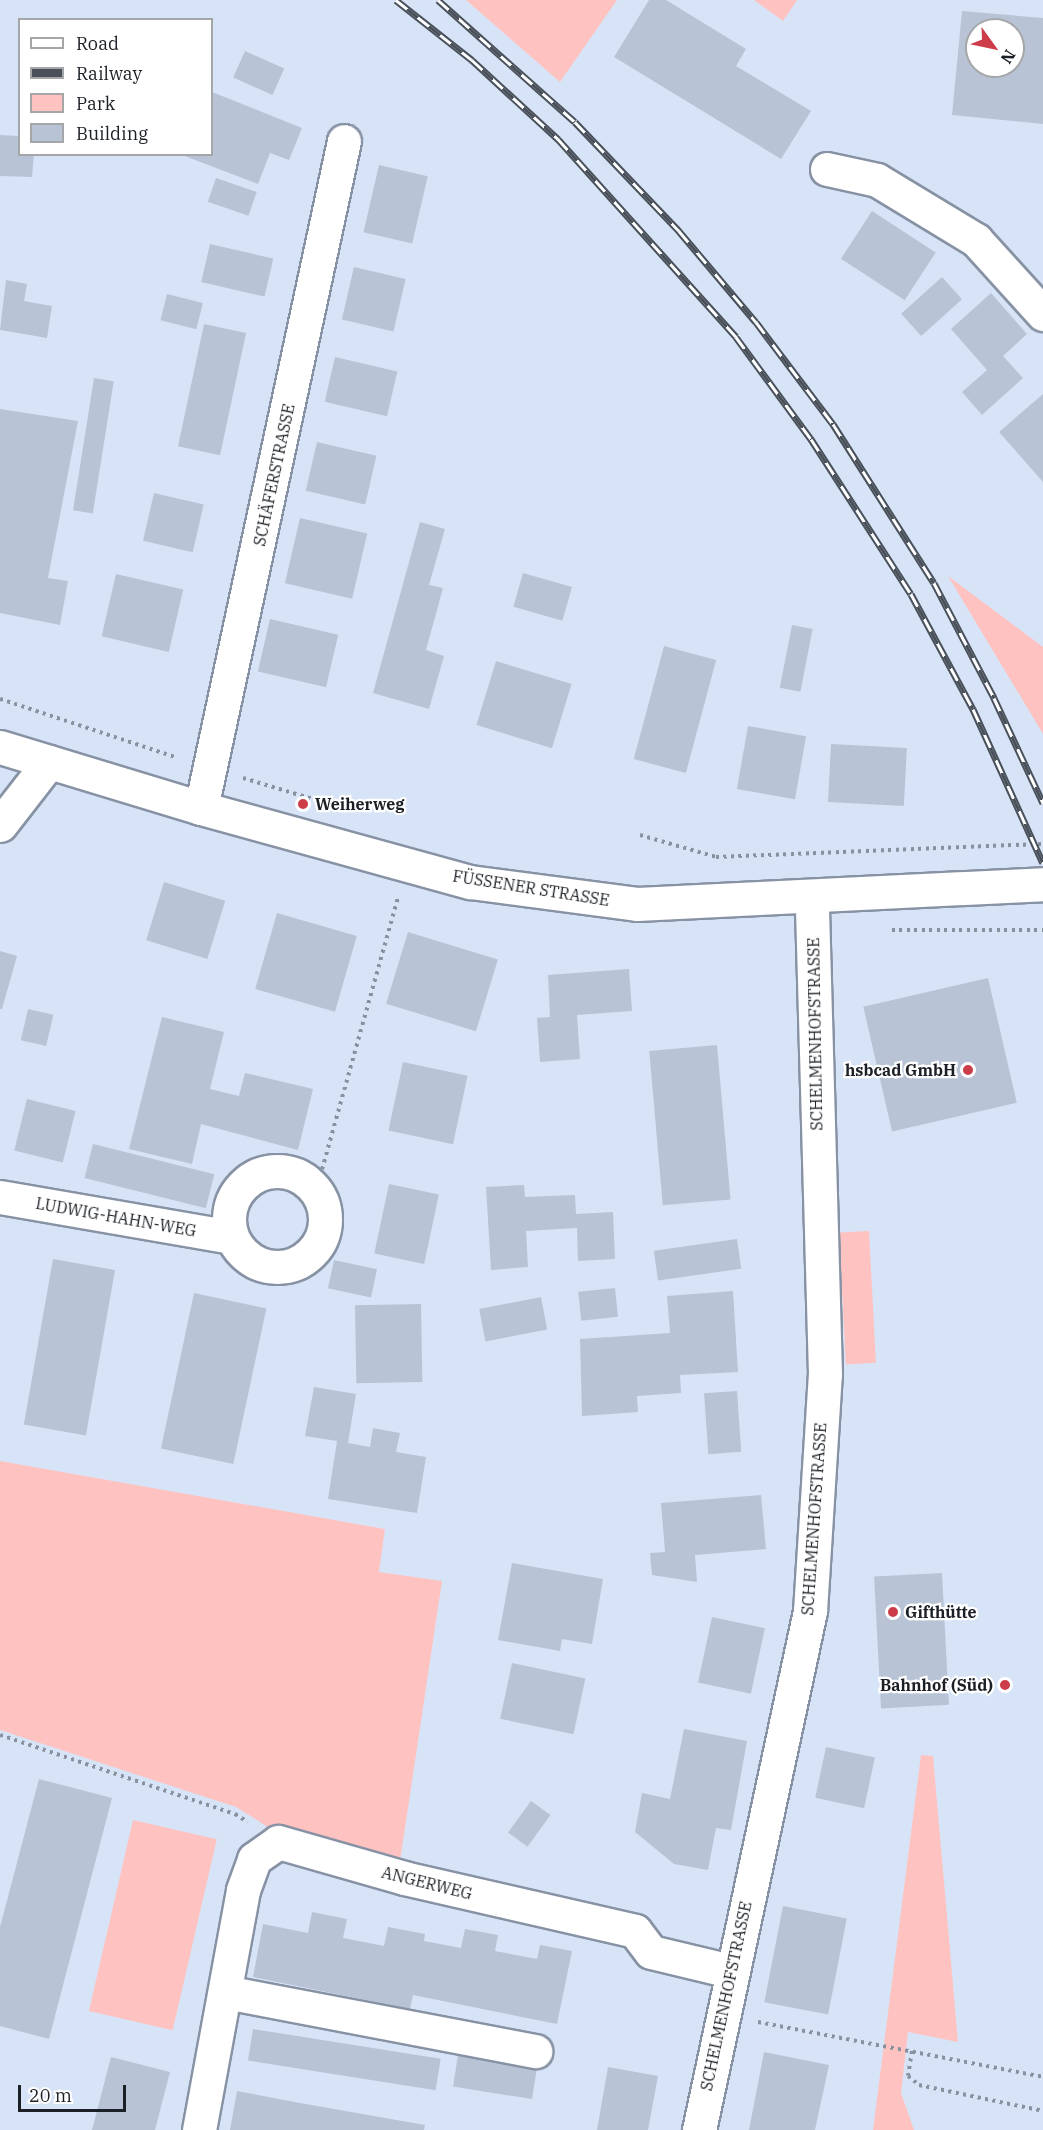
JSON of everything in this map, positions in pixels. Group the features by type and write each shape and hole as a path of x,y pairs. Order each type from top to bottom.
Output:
{"street":[{"name":"SCHÄFERSTRASSE","path":"201,808 344,141"},
{"path":"827,169 877,180 976,240 1043,314"},
{"name":"FÜSSENER STRASSE","path":"0,747 201,808 470,882 637,904 1043,884"},
{"path":"0,825 49,762"},
{"name":"SCHELMENHOFSTRASSE","path":"699,2130 730,1971 810,1611 825,1374 812,897"},
{"path":"276,1170 291,1173 316,1191 325,1222 321,1237 300,1261 268,1266 240,1250 232,1237 230,1206 248,1181 276,1170"},
{"name":"LUDWIG-HAHN-WEG","path":"0,1197 232,1237"},
{"path":"199,2130 243,1890 254,1859 278,1842"},
{"name":"ANGERWEG","path":"278,1842 404,1878 635,1931 651,1952 730,1971"},
{"path":"225,1992 535,2051"}],"path":[{"path":"640,835 716,857 1043,844"},
{"path":"316,1191 399,892"},
{"path":"0,1735 235,1814 278,1842"},
{"path":"721,2016 1043,2077"},
{"path":"912,2051 908,2076 919,2085 1043,2111"}],"green space":[{"path":"466,0 617,0 560,82"},
{"path":"754,0 797,0 783,21"},
{"path":"948,576 1043,647 1043,734"},
{"path":"869,1231 876,1363 846,1364 839,1233"},
{"path":"0,1461 385,1529 379,1572 442,1581 399,1868 282,1836 236,1807 0,1730"},
{"path":"921,1755 933,1756 958,2042 908,2032 901,2093 914,2130 873,2130"},
{"path":"133,1820 217,1839 173,2030 89,2011"}],"building":[{"path":"649,0 666,0 746,49 736,66 811,111 781,159 614,57"},
{"path":"962,11 1043,18 1043,124 952,115"},
{"path":"245,51 284,68 272,95 233,77"},
{"path":"213,92 302,128 289,160 270,153 258,184 185,156 213,156"},
{"path":"0,135 18,136 18,156 34,156 32,177 0,176"},
{"path":"379,165 428,176 412,243 363,232"},
{"path":"216,178 257,192 249,216 208,202"},
{"path":"872,211 936,252 905,300 841,259"},
{"path":"210,244 273,259 265,297 201,282"},
{"path":"354,267 406,279 393,332 342,320"},
{"path":"942,277 962,299 921,336 901,314"},
{"path":"6,280 27,284 24,301 52,306 47,338 0,330"},
{"path":"991,293 1027,334 1003,356 1023,378 982,415 962,392 987,370 951,329"},
{"path":"167,294 203,303 196,329 160,320"},
{"path":"204,324 246,333 220,455 178,446"},
{"path":"335,357 397,371 387,416 325,402"},
{"path":"94,378 114,381 93,513 73,510"},
{"path":"1043,394 1043,482 999,432"},
{"path":"0,409 78,421 48,578 68,581 60,625 0,613"},
{"path":"317,442 376,456 365,504 306,491"},
{"path":"154,493 204,504 193,552 143,541"},
{"path":"300,518 367,534 352,599 285,583"},
{"path":"420,522 445,529 429,585 443,588 426,650 444,656 429,709 373,693"},
{"path":"523,573 572,587 562,621 513,607"},
{"path":"116,574 183,590 169,652 102,636"},
{"path":"270,619 338,635 326,687 258,672"},
{"path":"792,625 813,629 800,692 780,688"},
{"path":"664,646 716,660 686,773 634,759"},
{"path":"496,661 572,684 552,748 476,725"},
{"path":"748,726 806,736 795,799 737,789"},
{"path":"831,744 907,748 904,806 828,802"},
{"path":"164,882 225,901 207,959 146,940"},
{"path":"277,913 357,936 335,1012 255,989"},
{"path":"408,932 498,959 476,1031 386,1004"},
{"path":"0,951 17,956 2,1009 0,1009"},
{"path":"629,969 632,1011 577,1015 580,1059 540,1062 537,1018 550,1017 548,975"},
{"path":"988,978 1017,1103 892,1132 863,1007"},
{"path":"28,1009 53,1015 46,1046 21,1040"},
{"path":"162,1017 224,1032 210,1089 239,1096 245,1073 313,1089 298,1150 201,1124 192,1164 129,1149"},
{"path":"717,1045 731,1199 663,1205 649,1051"},
{"path":"403,1062 468,1076 453,1144 388,1130"},
{"path":"27,1099 76,1111 63,1163 14,1150"},
{"path":"93,1144 214,1174 206,1208 85,1178"},
{"path":"389,1184 439,1195 424,1264 374,1253"},
{"path":"524,1185 525,1197 575,1195 576,1214 613,1212 615,1259 578,1261 577,1228 526,1231 528,1267 491,1270 486,1187"},
{"path":"737,1239 741,1269 658,1280 654,1251"},
{"path":"53,1259 115,1270 86,1435 24,1424"},
{"path":"334,1260 377,1269 371,1298 328,1288"},
{"path":"615,1288 618,1317 581,1321 578,1292"},
{"path":"733,1291 738,1372 680,1375 681,1393 637,1396 638,1412 582,1416 580,1339 670,1333 667,1296"},
{"path":"194,1293 266,1308 233,1464 161,1449"},
{"path":"541,1297 547,1329 485,1341 479,1309"},
{"path":"421,1304 422,1382 356,1383 355,1305"},
{"path":"314,1387 356,1394 348,1443 370,1447 373,1428 400,1433 396,1452 426,1457 417,1513 328,1499 337,1441 305,1436"},
{"path":"737,1391 741,1452 708,1454 704,1393"},
{"path":"761,1495 766,1549 695,1555 697,1582 652,1575 650,1553 665,1552 661,1503"},
{"path":"512,1563 603,1579 592,1644 562,1639 560,1651 498,1640"},
{"path":"942,1573 949,1705 881,1708 874,1577"},
{"path":"712,1617 765,1628 751,1694 698,1683"},
{"path":"512,1663 585,1679 574,1734 500,1719"},
{"path":"684,1729 747,1741 731,1830 716,1828 708,1870 674,1864 635,1832 642,1793 670,1799"},
{"path":"826,1747 875,1757 864,1808 815,1798"},
{"path":"39,1779 112,1798 49,2039 0,2026 0,1927"},
{"path":"531,1801 550,1815 527,1847 508,1833"},
{"path":"783,1906 847,1918 828,2015 764,2002"},
{"path":"312,1912 347,1919 343,1938 384,1946 388,1927 425,1934 424,1941 461,1948 465,1929 498,1935 495,1951 537,1959 540,1945 572,1951 557,2024 413,1995 410,2009 253,1977 263,1924 308,1933"},
{"path":"253,2029 441,2059 436,2090 248,2061"},
{"path":"764,2052 829,2065 815,2130 749,2130"},
{"path":"458,2055 537,2068 532,2099 453,2087"},
{"path":"111,2057 170,2072 155,2130 92,2130"},
{"path":"608,2067 658,2076 648,2130 597,2130"},
{"path":"237,2091 425,2125 424,2130 230,2130"}],"railway":[{"path":"396,0 472,60 558,139 736,337 811,439 911,594 973,709 1043,863"},
{"path":"438,0 575,122 679,231 756,322 833,424 934,583 994,698 1043,803"}],"place":[{"name":"Weiherweg","path":"303,804"},
{"name":"hsbcad GmbH","path":"968,1070"},
{"name":"Gifthütte","path":"893,1612"},
{"name":"Bahnhof (Süd)","path":"1005,1685"}]}
